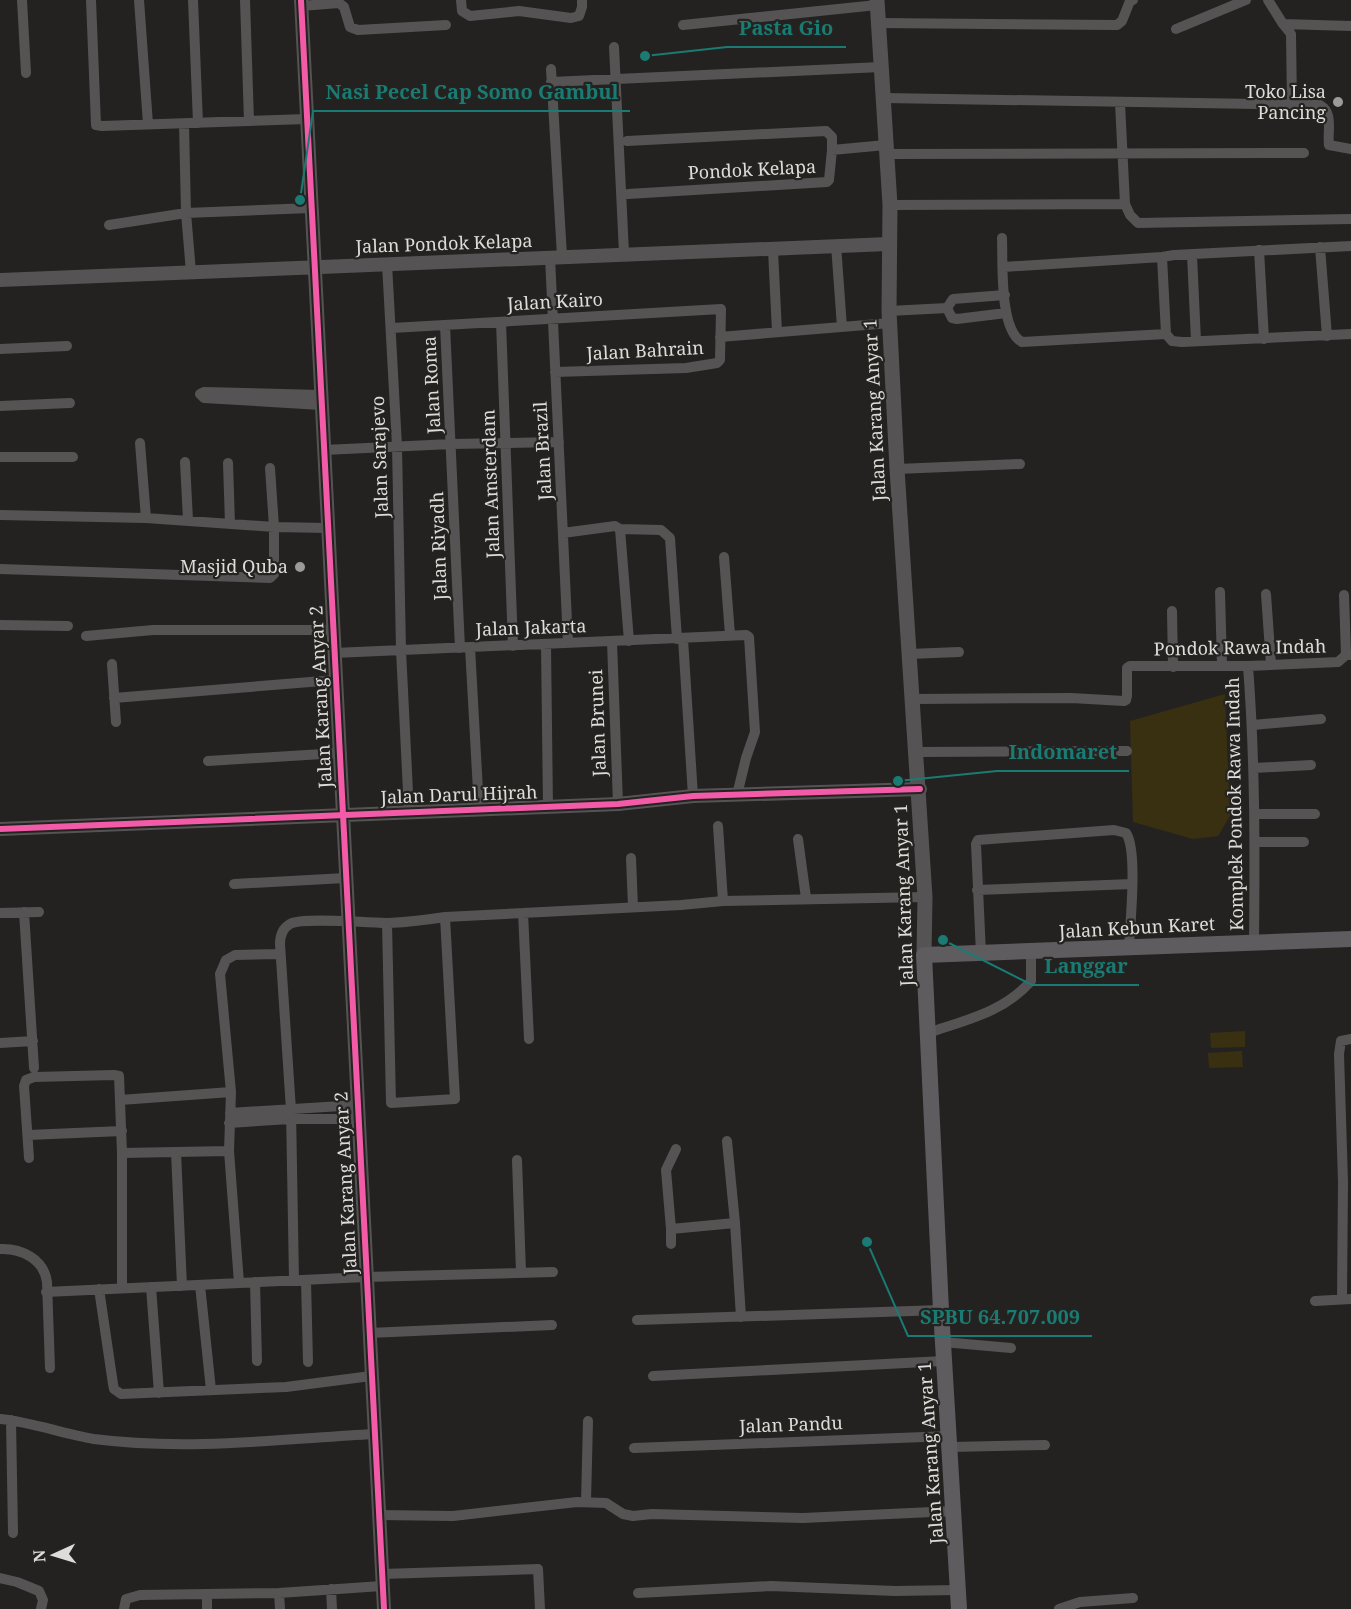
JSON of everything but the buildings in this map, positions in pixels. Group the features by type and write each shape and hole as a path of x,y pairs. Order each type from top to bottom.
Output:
{"main road":[{"name":"Jalan Karang Anyar 1","path":"877,3 890,205 888,244 897,469 926,897 924,955 941,1310 959,1609"},
{"name":"Jalan Kebun Karet","path":"924,955 1351,939"}],"street":[{"path":"22,0 26,73"},
{"path":"91,0 96,125 307,119"},
{"path":"139,0 148,124"},
{"path":"193,0 198,123"},
{"path":"245,0 249,121"},
{"path":"461,0 462,11 470,16 519,5 571,18 579,16 582,0"},
{"path":"878,23 1117,25 1122,21 1132,0"},
{"path":"1176,29 1246,0"},
{"path":"1268,0 1292,37 1292,104"},
{"path":"301,3 339,3 344,7 350,27 358,30 446,25"},
{"name":"Jalan Karang Anyar 2","path":"301,3 384,1609"},
{"path":"683,25 877,3"},
{"path":"1282,24 1351,26"},
{"path":"614,47 624,253"},
{"path":"551,82 880,67"},
{"name":"Jalan Brazil","path":"551,69 556,256 553,319 568,644"},
{"path":"884,98 1320,105 1329,115 1329,145 1351,149"},
{"path":"1120,103 1125,204 1130,215 1138,223 1351,219"},
{"path":"184,124 186,213 191,272"},
{"path":"627,141 826,131 832,137 832,150"},
{"name":"Pondok Kelapa","path":"628,194 827,182 830,180 832,150 1122,154 1304,153"},
{"path":"890,205 1125,204"},
{"path":"109,225 186,213 311,208"},
{"path":"1002,238 1006,313 1014,336 1022,342 1166,334"},
{"name":"Jalan Pondok Kelapa","path":"0,280 888,244"},
{"path":"836,245 842,327"},
{"path":"1004,267 1351,246"},
{"path":"1320,247 1327,336"},
{"path":"773,250 777,332"},
{"path":"1259,250 1264,339"},
{"path":"1192,255 1196,341"},
{"path":"1162,257 1166,334 1172,341 1351,334"},
{"name":"Jalan Sarajevo","path":"387,264 397,446 401,650 409,812"},
{"path":"720,337 842,327 947,308 953,299 1005,295"},
{"path":"947,308 952,318 957,319 1006,313"},
{"name":"Jalan Kairo","path":"392,328 721,309"},
{"name":"Jalan Bahrain","path":"555,372 686,368 710,365 720,360 721,309"},
{"name":"Jalan Amsterdam","path":"501,322 513,646"},
{"name":"Jalan Roma","path":"446,325 451,444"},
{"path":"0,349 67,346"},
{"path":"204,392 321,400 204,398 200,394 204,392"},
{"path":"0,406 70,403"},
{"path":"324,450 559,442"},
{"path":"140,443 146,518"},
{"name":"Jalan Riyadh","path":"451,444 479,809"},
{"path":"0,457 73,458"},
{"path":"185,462 188,520"},
{"path":"228,463 230,524"},
{"path":"897,469 1020,464"},
{"path":"0,568 270,578 274,574 274,527 270,468"},
{"path":"0,515 146,518 274,527 327,528"},
{"path":"563,532 615,526 620,529 661,530 670,538 693,796"},
{"path":"620,529 629,641"},
{"path":"724,557 730,635 749,637 755,721 754,738 746,758 737,795"},
{"path":"1220,592 1222,666"},
{"path":"1266,594 1271,665"},
{"path":"1344,595 1348,655"},
{"path":"1172,611 1173,667"},
{"path":"0,625 68,627"},
{"path":"86,636 153,630 333,630"},
{"name":"Jalan Jakarta","path":"334,653 730,635"},
{"name":"Jalan Brunei","path":"612,642 618,804"},
{"path":"546,644 548,807"},
{"path":"909,654 959,652"},
{"name":"Pondok Rawa Indah","path":"914,699 1071,698 1124,701 1127,696 1127,668 1130,666 1248,666 1338,662 1348,655"},
{"path":"112,664 116,722"},
{"name":"Komplek Pondok Rawa Indah","path":"1248,666 1253,725 1256,842 1254,942"},
{"path":"114,698 335,681"},
{"path":"1253,725 1321,719"},
{"path":"916,752 1127,751"},
{"path":"208,761 339,753"},
{"path":"1254,768 1311,765"},
{"name":"Jalan Darul Hijrah","path":"0,829 618,804 693,796 920,789"},
{"path":"1255,814 1315,814"},
{"path":"718,826 723,901"},
{"path":"981,954 977,890 976,844 978,840 1114,830 1126,833 1131,845 1129,948"},
{"path":"798,839 806,898"},
{"path":"1256,842 1304,842"},
{"path":"631,858 633,907"},
{"path":"234,884 345,878"},
{"path":"977,890 1132,884"},
{"path":"294,1280 291,1114 280,954 281,933 290,924 348,921 387,923 422,921 445,916 723,901 926,897"},
{"path":"24,912 34,1068"},
{"path":"0,914 39,912"},
{"path":"523,913 529,1039"},
{"path":"387,923 391,1103 455,1099 445,916"},
{"path":"928,1033 1008,1003 1020,994 1031,981 1031,952"},
{"path":"239,1283 229,1151 231,1092 220,974 226,960 235,955 280,954"},
{"path":"1315,1301 1346,1299 1347,1154 1340,1048 1341,1041 1351,1039"},
{"path":"0,1043 33,1041"},
{"path":"29,1158 24,1086 26,1080 34,1077 119,1076 122,1131 122,1287"},
{"path":"120,1100 231,1092"},
{"path":"229,1118 357,1112"},
{"path":"28,1135 122,1131"},
{"path":"727,1141 741,1317"},
{"path":"671,1244 666,1170 676,1149"},
{"path":"122,1153 229,1151"},
{"path":"176,1152 182,1286"},
{"path":"517,1160 521,1272"},
{"path":"671,1229 735,1223"},
{"path":"0,1249 24,1253 34,1259 46,1275 50,1368"},
{"path":"46,1292 366,1277 553,1272"},
{"path":"306,1280 308,1362"},
{"path":"255,1282 257,1361"},
{"path":"200,1285 211,1390"},
{"path":"151,1287 159,1394"},
{"path":"99,1289 114,1389 121,1394 286,1387 371,1376"},
{"path":"637,1320 941,1310"},
{"path":"369,1333 552,1325"},
{"path":"943,1342 1011,1348"},
{"path":"653,1376 944,1361"},
{"path":"13,1533 6,1419 93,1438 184,1445 374,1434"},
{"path":"586,1502 588,1421"},
{"name":"Jalan Pandu","path":"634,1448 950,1441 1045,1445"},
{"path":"379,1515 453,1516 586,1502 606,1503 623,1514 633,1516 652,1514 803,1518 954,1511"},
{"path":"124,1609 126,1599 131,1597 279,1593 332,1589 382,1580 538,1569 540,1609"},
{"path":"0,1578 39,1591 43,1600 41,1609"},
{"path":"638,1593 771,1586 896,1591 958,1590"},
{"path":"332,1589 332,1609"},
{"path":"279,1593 280,1609"},
{"path":"207,1594 207,1609"},
{"path":"1059,1609 1080,1602 1133,1598"}],"shaded area":[{"path":"1225,694 1230,816 1218,836 1193,839 1133,822 1130,721"},
{"path":"1245,1031 1245,1047 1211,1048 1210,1033"},
{"path":"1242,1051 1243,1067 1209,1068 1208,1053"}],"cycle path":[{"path":"301,0 384,1609"},
{"path":"0,829 618,804 693,796 920,789"}],"place":[{"name":"Pasta Gio","path":"645,56"},
{"name":"Toko Lisa Pancing","path":"1338,102"},
{"name":"Nasi Pecel Cap Somo Gambul","path":"300,200"},
{"name":"Masjid Quba","path":"300,567"},
{"name":"Indomaret","path":"898,781"},
{"name":"Langgar","path":"943,940"},
{"name":"SPBU 64.707.009","path":"867,1242"}]}
